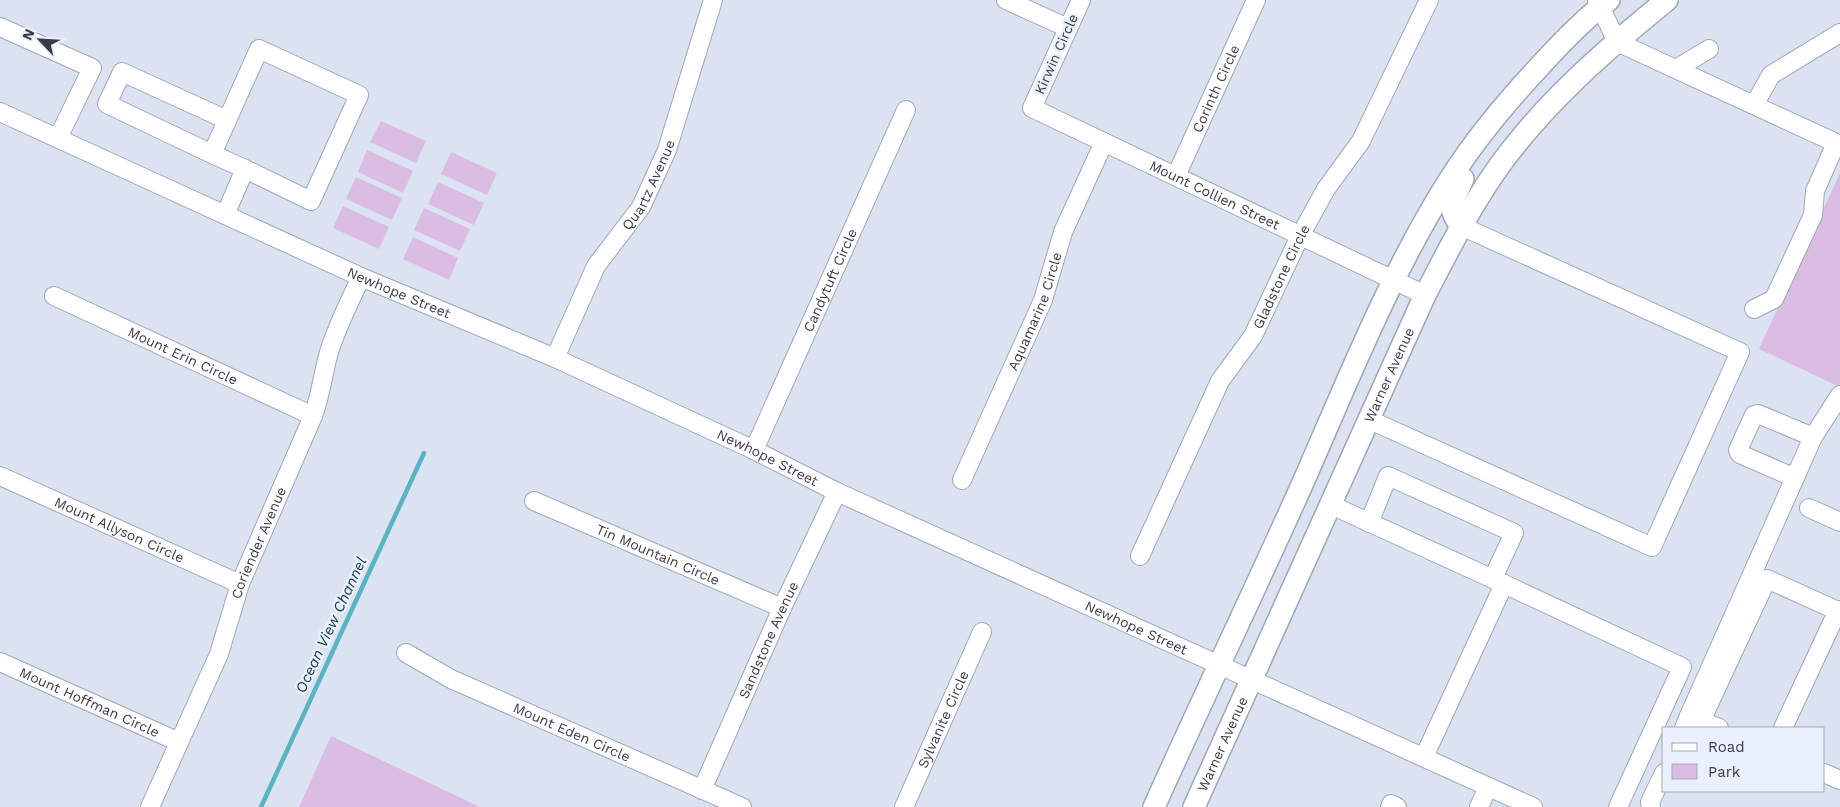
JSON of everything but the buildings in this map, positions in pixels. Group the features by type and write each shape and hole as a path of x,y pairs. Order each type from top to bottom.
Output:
{"main road":[{"name":"Warner Avenue","path":"1194,807 1426,295 1461,226 1495,171 1536,120 1578,77 1667,0"},
{"path":"1154,807 1394,280 1426,219 1451,177 1486,129 1542,63 1602,2"},
{"path":"1461,226 1452,215 1451,207 1486,129"}],"street":[{"name":"Quartz Avenue","path":"555,358 596,266 641,207 667,150 713,0"},
{"path":"1006,0 1068,28"},
{"name":"Kirwin Circle","path":"1032,108 1081,0"},
{"name":"Corinth Circle","path":"1176,176 1256,0"},
{"name":"Gladstone Circle","path":"1140,556 1220,381 1253,336 1300,236 1326,189 1361,141 1428,0"},
{"path":"1602,2 1618,42 1836,143 1815,191 1813,215 1774,299 1754,310"},
{"path":"0,27 92,68 58,138"},
{"path":"1754,105 1771,75 1840,33"},
{"path":"212,154 259,48 359,95 311,202 107,104 122,72 227,120"},
{"path":"1676,69 1709,49"},
{"name":"Mount Collien Street","path":"1032,108 1426,295"},
{"name":"Candytuft Circle","path":"754,450 906,110"},
{"name":"Newhope Street","path":"0,112 361,277 555,358 754,450 837,492 1534,807"},
{"name":"Aquamarine Circle","path":"962,480 1043,300 1063,232 1104,142"},
{"path":"225,215 245,169"},
{"path":"1370,420 1652,547 1740,352 1461,226"},
{"name":"Coriender Avenue","path":"150,807 219,654 240,584 313,416 318,403 323,372 330,349 361,277"},
{"name":"Mount Erin Circle","path":"54,296 313,416"},
{"path":"1692,722 1795,478 1814,437 1840,396"},
{"path":"1795,478 1740,454 1738,450 1754,415 1758,414 1814,437"},
{"name":"Mount Allyson Circle","path":"0,476 240,584"},
{"path":"1369,523 1388,476 1514,533 1498,581 1424,757"},
{"name":"Sandstone Avenue","path":"702,790 782,608 837,492"},
{"name":"Tin Mountain Circle","path":"534,501 782,608"},
{"path":"1331,506 1682,667 1618,807"},
{"path":"1809,508 1840,522"},
{"path":"1692,722 1767,579 1839,611 1783,727"},
{"name":"Sylvanite Circle","path":"904,807 982,632"},
{"name":"Mount Eden Circle","path":"406,652 452,679 740,807"},
{"name":"Mount Hoffman Circle","path":"0,662 178,742"},
{"path":"1692,722 1715,727"},
{"path":"1654,805 1662,779"},
{"path":"1479,807 1488,787"},
{"path":"1390,807 1391,804 1396,807"}],"green space":[{"path":"381,121 426,141 416,163 370,142"},
{"path":"367,150 413,171 403,193 358,172"},
{"path":"451,152 497,173 487,195 441,174"},
{"path":"1840,173 1840,387 1759,349"},
{"path":"356,177 402,198 392,220 346,199"},
{"path":"438,182 484,203 474,225 428,204"},
{"path":"343,206 389,227 379,249 333,228"},
{"path":"424,208 470,229 460,251 414,230"},
{"path":"413,237 458,258 449,280 403,259"},
{"path":"331,736 480,807 299,807"}],"waterway":[{"name":"Ocean View Channel","path":"261,807 424,453"}]}
